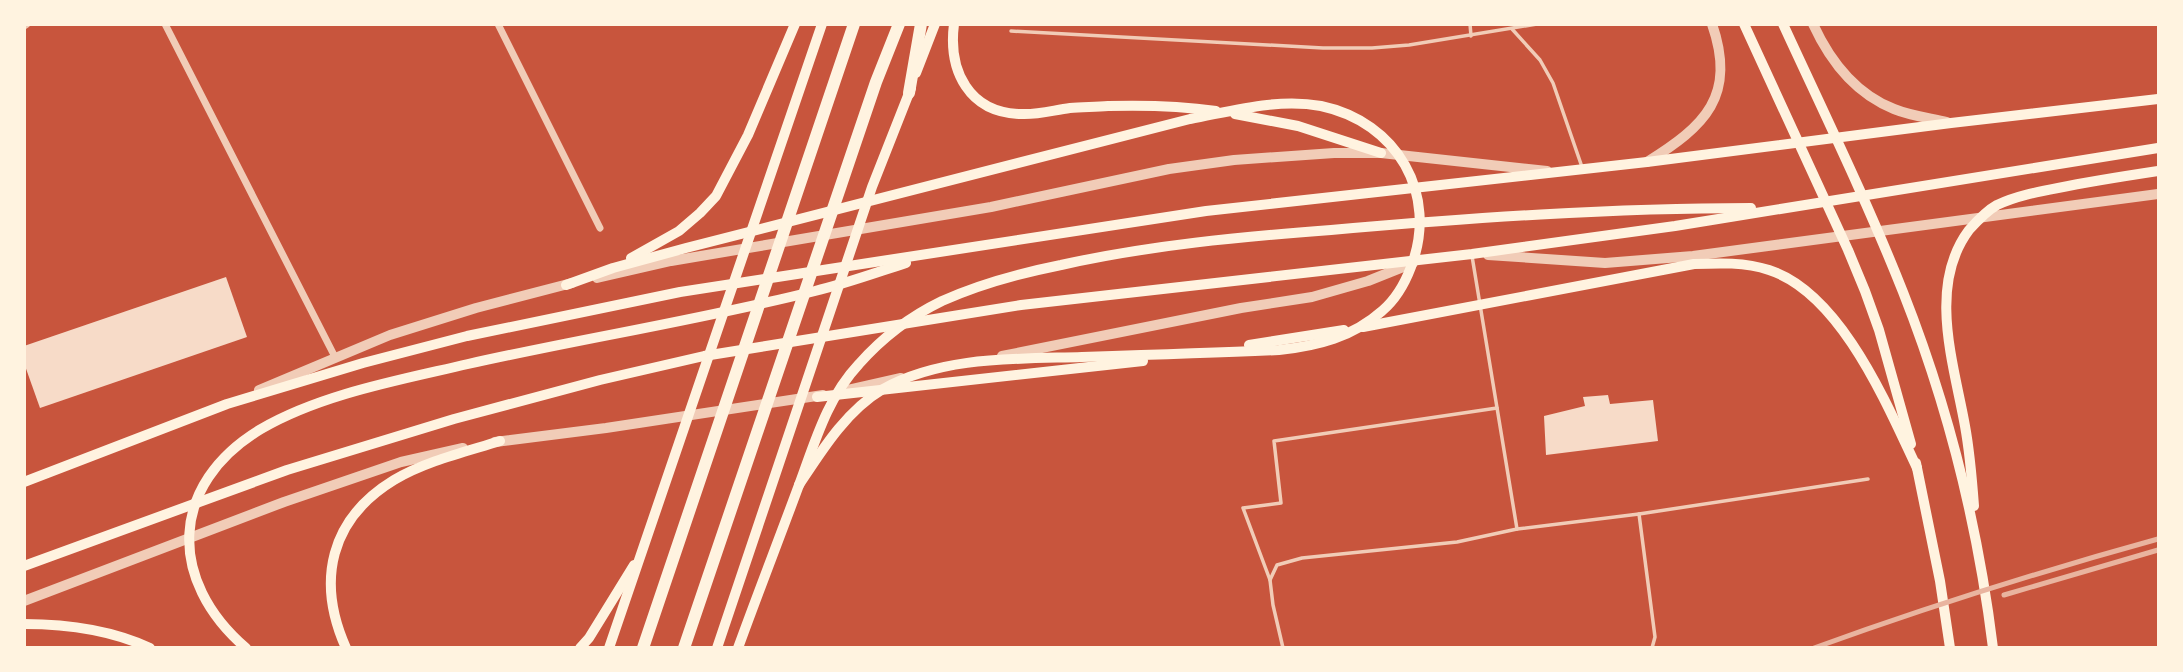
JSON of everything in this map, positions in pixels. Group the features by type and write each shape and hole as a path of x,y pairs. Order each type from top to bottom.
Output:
{"main road":[{"path":"613,268 679,231 716,196 748,135 795,24"},
{"path":"609,648 822,24"},
{"path":"643,648 854,24"},
{"path":"684,648 876,82 899,24"},
{"path":"909,93 921,24"},
{"path":"717,648 872,187 934,24"},
{"path":"954,24 953,58 957,73 977,99 1007,113 1117,106 1204,109 1298,127 1381,153"},
{"path":"1744,24 1865,291 1891,372 1917,468 1951,648"},
{"path":"1783,24 1878,231 1903,293 1942,405 1978,547"},
{"path":"24,482 227,404 363,363 467,336 680,292 1206,211 1647,162 2158,99"},
{"path":"566,285 613,268 1082,146 1190,119 1270,104 1304,104 1347,114 1379,133 1406,166 1419,200 1420,228 1416,255 1395,297 1367,323 1350,332 1304,347 1261,351 997,360 937,369 908,377 862,404 824,447 799,485"},
{"path":"24,566 300,466 454,419 600,380 705,356 1021,305 1472,254 1675,226 2158,148"},
{"path":"1993,648 1978,547 1968,445 1948,328 1948,280 1953,256 1976,221 1995,206 2025,195 2091,181 2158,172"},
{"path":"738,648 821,425 841,385 894,331 943,301 1039,269 1137,249 1220,239 1390,225 1670,208 1785,208"},
{"path":"246,648 217,620 198,587 190,548 190,527 194,505 202,487 221,461 240,443 288,415 363,390 535,349 816,291 943,251"},
{"path":"817,397 1177,357 1407,319 1694,264 1728,263 1770,270 1812,296 1835,320 1853,344 1917,468"},
{"path":"346,648 333,610 330,572 341,533 356,512 394,480 447,457 500,442"},
{"path":"580,648 589,638 644,548"},
{"path":"24,624 100,631 150,648"}],"street":[{"path":"166,24 335,357"},
{"path":"498,24 600,228"},
{"path":"1647,162 1689,133 1712,105 1719,88 1722,68 1720,49 1712,24"},
{"path":"1813,24 1833,61 1864,92 1895,109 1951,123"},
{"path":"227,404 390,335 476,308 566,285 671,261 990,207 1182,167 1283,156 1381,153 1560,172"},
{"path":"1472,254 1605,262 1639,261 2158,194"},
{"path":"24,601 284,502 388,467 446,452 817,397 958,365 1241,308 1312,297 1368,281 1423,258"}],"lane":[{"path":"1470,24 1471,36"},
{"path":"1011,32 1323,48 1385,47 1537,24"},
{"path":"1511,28 1540,60 1553,83 1582,169"},
{"path":"1472,254 1517,529"},
{"path":"1283,648 1270,580 1243,508 1281,503 1274,442 1497,408"},
{"path":"1270,580 1277,565 1302,558 1457,542 1517,529 1639,514 1868,479"},
{"path":"1639,514 1655,637 1652,648"}],"building":[{"path":"226,277 247,337 40,408 24,363 24,346"},
{"path":"1608,395 1610,404 1653,400 1658,441 1546,455 1544,416 1585,406 1583,397"}],"railway":[{"path":"1814,648 1985,590 2158,539"},
{"path":"2004,595 2158,550"}]}
